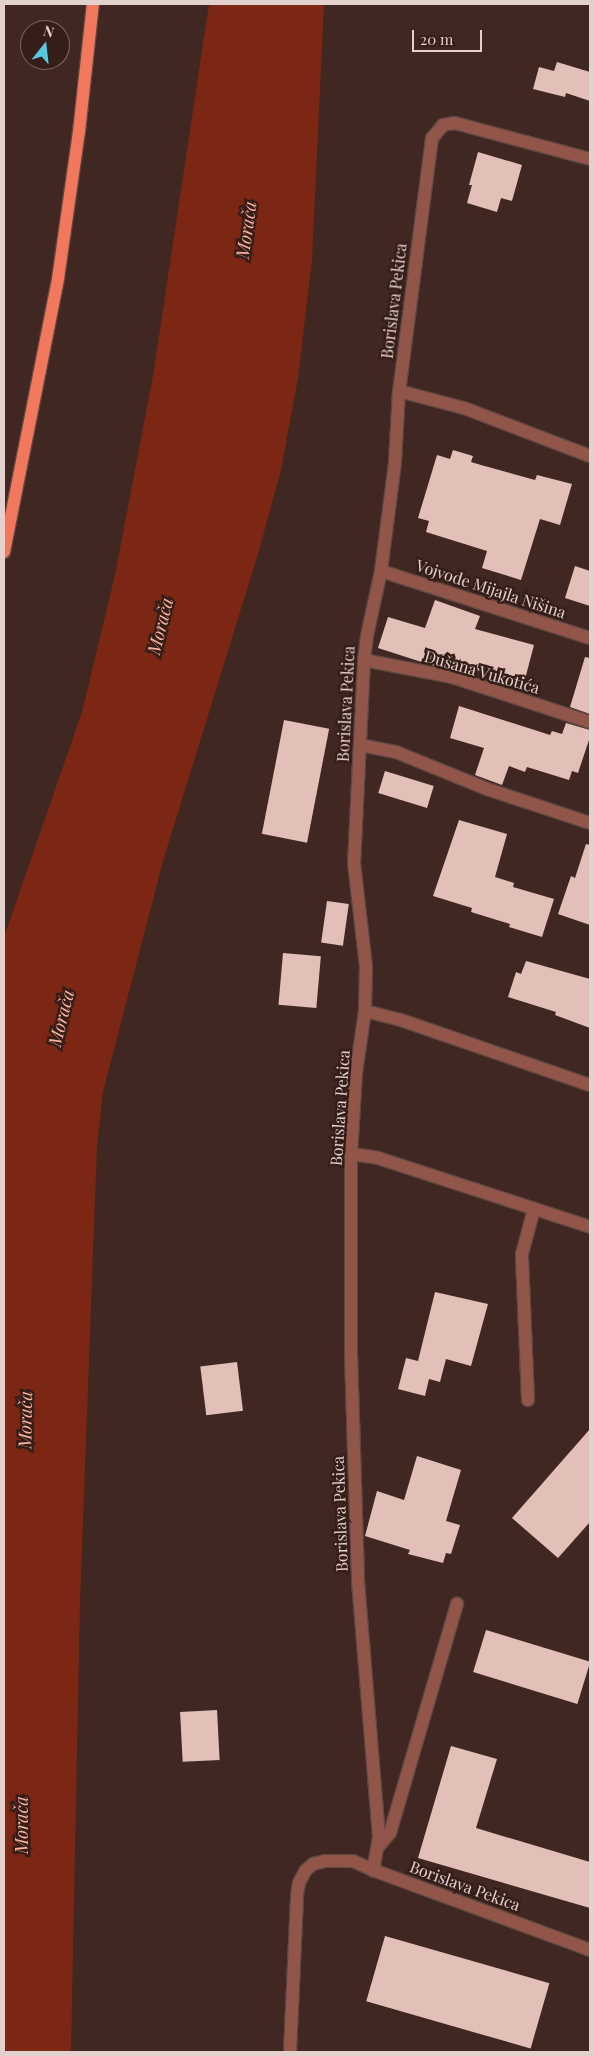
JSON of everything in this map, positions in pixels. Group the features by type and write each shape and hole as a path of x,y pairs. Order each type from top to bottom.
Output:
{"main road":[{"path":"4,552 60,267 79,132 92,4"}],"street":[{"name":"Borislava Pekica","path":"590,159 455,123 443,125 434,133 430,146 399,391 394,463 381,570 367,636 364,660 354,863 366,966 365,1011 356,1073 351,1154 351,1355 358,1581 378,1846 373,1870 590,1950"},
{"path":"399,391 464,408 590,456"},
{"name":"Vojvode Mijajla Nišina","path":"381,570 590,638"},
{"name":"Dušana Vukotića","path":"364,660 452,677 590,722"},
{"path":"360,744 396,752 487,789 590,823"},
{"path":"365,1011 398,1019 590,1085"},
{"path":"351,1154 378,1158 590,1227"},
{"path":"528,1400 522,1254 534,1209"},
{"path":"378,1846 390,1833 457,1604"},
{"path":"290,2052 299,1883 305,1871 313,1864 325,1861 353,1861 373,1870"}],"water":[{"name":"Morača","path":"209,4 324,4 312,260 298,378 281,470 258,554 163,861 103,1092 97,1145 80,1602 71,2052 4,2052 4,937 82,712 115,575 153,376"}],"building":[{"path":"557,62 590,72 590,101 566,93 565,97 533,89 539,67 554,71"},
{"path":"478,152 522,165 512,201 501,198 497,212 467,203 472,185 469,185"},
{"path":"453,450 473,456 471,462 481,465 535,480 537,475 572,484 560,525 540,519 521,580 482,568 487,551 426,532 429,521 418,518 437,455 450,459"},
{"path":"575,566 590,571 590,606 565,598"},
{"path":"435,600 480,616 475,629 534,645 524,683 455,664 453,669 431,665 378,648 388,617 425,628"},
{"path":"585,657 590,658 590,714 570,707"},
{"path":"459,706 550,735 552,731 562,734 566,723 590,730 590,737 578,773 572,771 569,780 527,767 525,772 509,766 502,785 475,775 484,748 450,738"},
{"path":"284,720 329,729 307,843 262,834"},
{"path":"385,771 434,786 427,808 378,793"},
{"path":"459,820 507,834 495,877 514,883 513,887 554,899 542,937 509,927 510,924 471,912 472,908 433,896"},
{"path":"586,844 590,845 590,925 558,914 571,876 575,878"},
{"path":"327,901 349,904 343,946 321,943"},
{"path":"283,953 321,956 316,1008 278,1005"},
{"path":"526,961 590,979 590,1028 555,1015 556,1012 508,997 516,972 521,974"},
{"path":"435,1292 488,1304 471,1366 446,1359 440,1382 429,1379 425,1396 398,1389 406,1358 418,1361"},
{"path":"237,1362 243,1411 206,1415 200,1367"},
{"path":"590,1429 590,1522 558,1558 512,1518"},
{"path":"417,1456 461,1470 446,1521 460,1525 451,1554 446,1553 443,1563 408,1554 410,1550 365,1536 377,1491 404,1500"},
{"path":"486,1630 590,1662 577,1704 473,1672"},
{"path":"217,1710 220,1760 183,1762 180,1712"},
{"path":"451,1746 497,1759 476,1828 590,1862 590,1908 418,1858"},
{"path":"385,1936 549,1983 531,2048 366,2001"}]}
